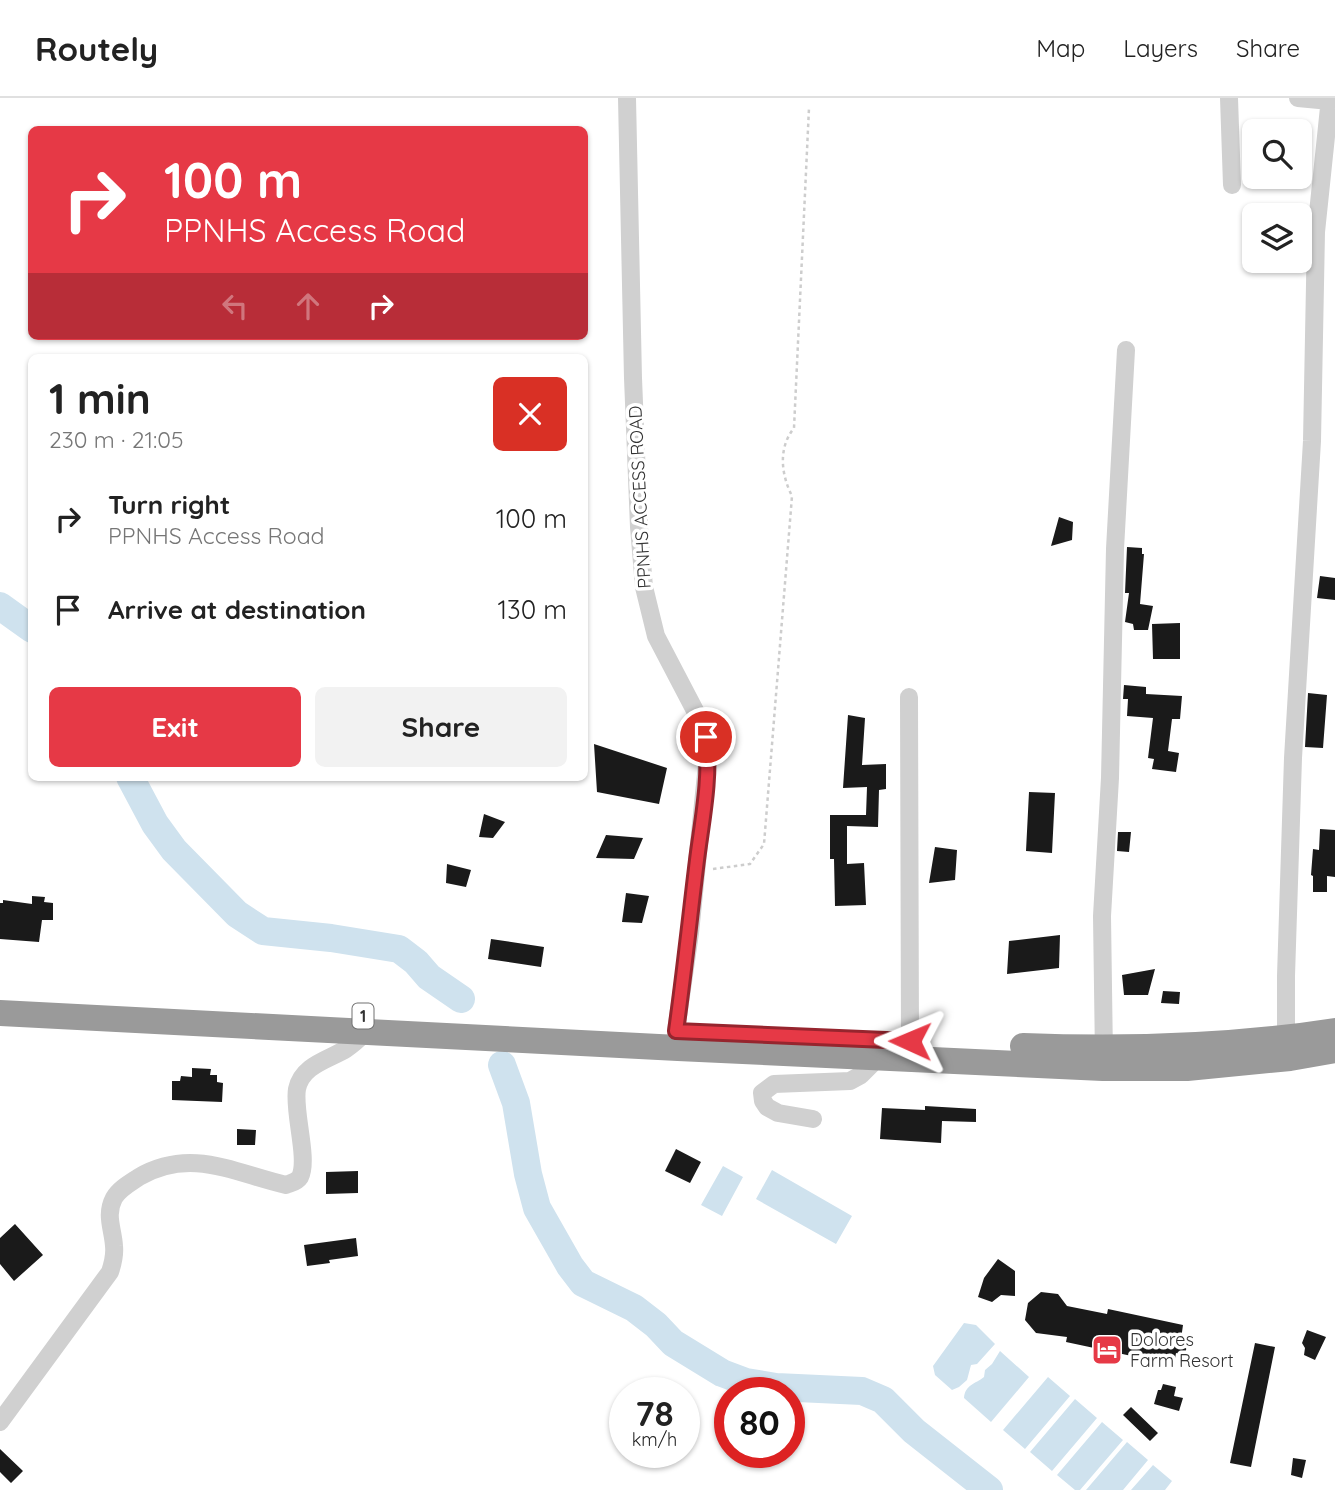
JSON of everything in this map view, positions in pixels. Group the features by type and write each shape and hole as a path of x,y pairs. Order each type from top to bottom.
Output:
{"highway":[{"name":"1","path":"0,1000 172,1006 880,1056 1104,1058 1286,1039 1335,1031"},
{"name":"1","path":"0,1013 368,1031 677,1040 910,1041 1187,1068 1290,1058 1335,1050"}],"street":[{"name":"PPNHS ACCESS ROAD","path":"627,98 634,390 642,571 656,636 702,724 708,754 677,1040"},
{"path":"1229,98 1232,185"},
{"path":"1286,1039 1293,758 1312,441 1316,232 1330,99 1298,98"},
{"path":"1104,1058 1102,916 1110,778 1115,549 1126,351"},
{"path":"909,696 910,1041"},
{"path":"0,1422 110,1272 114,1256 109,1213 115,1197 127,1185 146,1173 191,1162 216,1164 286,1185 294,1183 299,1178 302,1159 297,1095 300,1078 313,1066 349,1047 368,1031"},
{"path":"813,1119 775,1111 763,1101 762,1093 774,1084 850,1081 861,1075 880,1056"}],"path":[{"path":"696,871 750,864 764,844 792,496 783,478 784,452 785,439 794,428 809,108"}],"water":[{"path":"723,1166 743,1177 722,1216 701,1205"},
{"path":"772,1170 852,1216 836,1244 756,1199"},
{"path":"964,1323 976,1325 995,1344 977,1364 971,1365 967,1380 952,1390 935,1375 933,1366"},
{"path":"1000,1351 1029,1377 991,1422 964,1398 968,1387 984,1377 985,1370"},
{"path":"1048,1377 1070,1396 1025,1449 1003,1430"},
{"path":"1075,1399 1097,1418 1052,1471 1030,1452"},
{"path":"1102,1422 1123,1440 1080,1490 1075,1490 1057,1475"},
{"path":"1127,1442 1148,1460 1123,1490 1086,1490"},
{"path":"1153,1465 1172,1481 1165,1490 1131,1490"}],"building":[{"path":"1059,517 1073,522 1072,540 1051,546"},
{"path":"1127,547 1142,548 1144,554 1140,604 1153,606 1148,630 1134,630 1133,624 1125,622 1129,593 1125,593"},
{"path":"1320,576 1335,578 1335,600 1317,598"},
{"path":"1180,623 1180,659 1153,659 1152,624"},
{"path":"1124,685 1146,687 1146,694 1182,696 1180,719 1172,719 1168,751 1179,753 1176,772 1152,769 1154,759 1148,758 1153,718 1127,716 1128,699 1123,699"},
{"path":"1308,693 1327,695 1323,748 1305,747"},
{"path":"848,715 865,718 862,765 886,764 886,789 879,790 878,827 847,826 847,864 864,863 866,905 835,906 834,859 830,859 830,815 866,815 867,787 843,788"},
{"path":"594,744 667,768 659,804 597,792"},
{"path":"1029,792 1055,793 1052,853 1026,851"},
{"path":"484,814 505,822 493,838 479,837"},
{"path":"1320,829 1335,830 1335,877 1327,876 1327,892 1313,892 1313,849 1319,850"},
{"path":"1118,832 1131,832 1129,852 1117,851"},
{"path":"606,835 643,838 634,859 596,858"},
{"path":"935,847 957,850 955,880 929,883"},
{"path":"447,864 471,870 466,887 446,883"},
{"path":"626,893 649,896 642,923 622,922"},
{"path":"32,896 45,897 44,902 53,903 53,920 42,920 39,942 0,939 0,903 3,903 3,900 32,904"},
{"path":"1060,935 1059,968 1007,974 1009,941"},
{"path":"491,939 544,947 541,967 488,959"},
{"path":"1155,969 1148,995 1124,995 1122,975"},
{"path":"1163,991 1180,992 1179,1004 1161,1003"},
{"path":"192,1068 211,1069 210,1075 217,1075 217,1082 223,1083 222,1102 172,1100 172,1081 180,1081 181,1076 192,1077"},
{"path":"925,1106 976,1109 976,1122 942,1121 941,1143 880,1139 882,1108 925,1110"},
{"path":"237,1129 256,1130 255,1145 237,1145"},
{"path":"676,1149 701,1162 690,1183 665,1171"},
{"path":"358,1171 358,1193 326,1194 326,1172"},
{"path":"15,1224 43,1255 14,1281 0,1264 0,1238"},
{"path":"356,1238 358,1256 307,1266 304,1245"},
{"path":"998,1259 1015,1271 1015,1296 1001,1295 992,1302 978,1297 984,1278"},
{"path":"1041,1292 1058,1294 1067,1306 1107,1314 1108,1309 1183,1325 1181,1339 1188,1340 1185,1355 1176,1353 1174,1365 1066,1342 1067,1337 1036,1333 1025,1320 1028,1303"},
{"path":"1307,1330 1326,1337 1315,1360 1304,1355 1305,1348 1302,1343"},
{"path":"1255,1343 1275,1347 1251,1467 1230,1463"},
{"path":"1163,1384 1176,1387 1174,1396 1183,1398 1179,1411 1154,1404"},
{"path":"1131,1407 1158,1433 1150,1441 1123,1415"},
{"path":"0,1449 23,1471 11,1483 0,1472"},
{"path":"1293,1458 1306,1460 1302,1478 1291,1475"}],"waterway":[{"path":"0,606 28,626"},
{"path":"132,781 155,824 174,850 237,914 263,931 399,949 429,977 461,999"},
{"path":"502,1065 516,1103 528,1174 537,1208 570,1266 583,1283 634,1308 673,1343 722,1373 746,1382 776,1387 862,1391 883,1400 914,1431 989,1490"}],"place":[{"name":"Dolores Farm Resort","path":"1107,1350"}],"route":[{"path":"706,737 707,781 676,1031 910,1041"}]}
